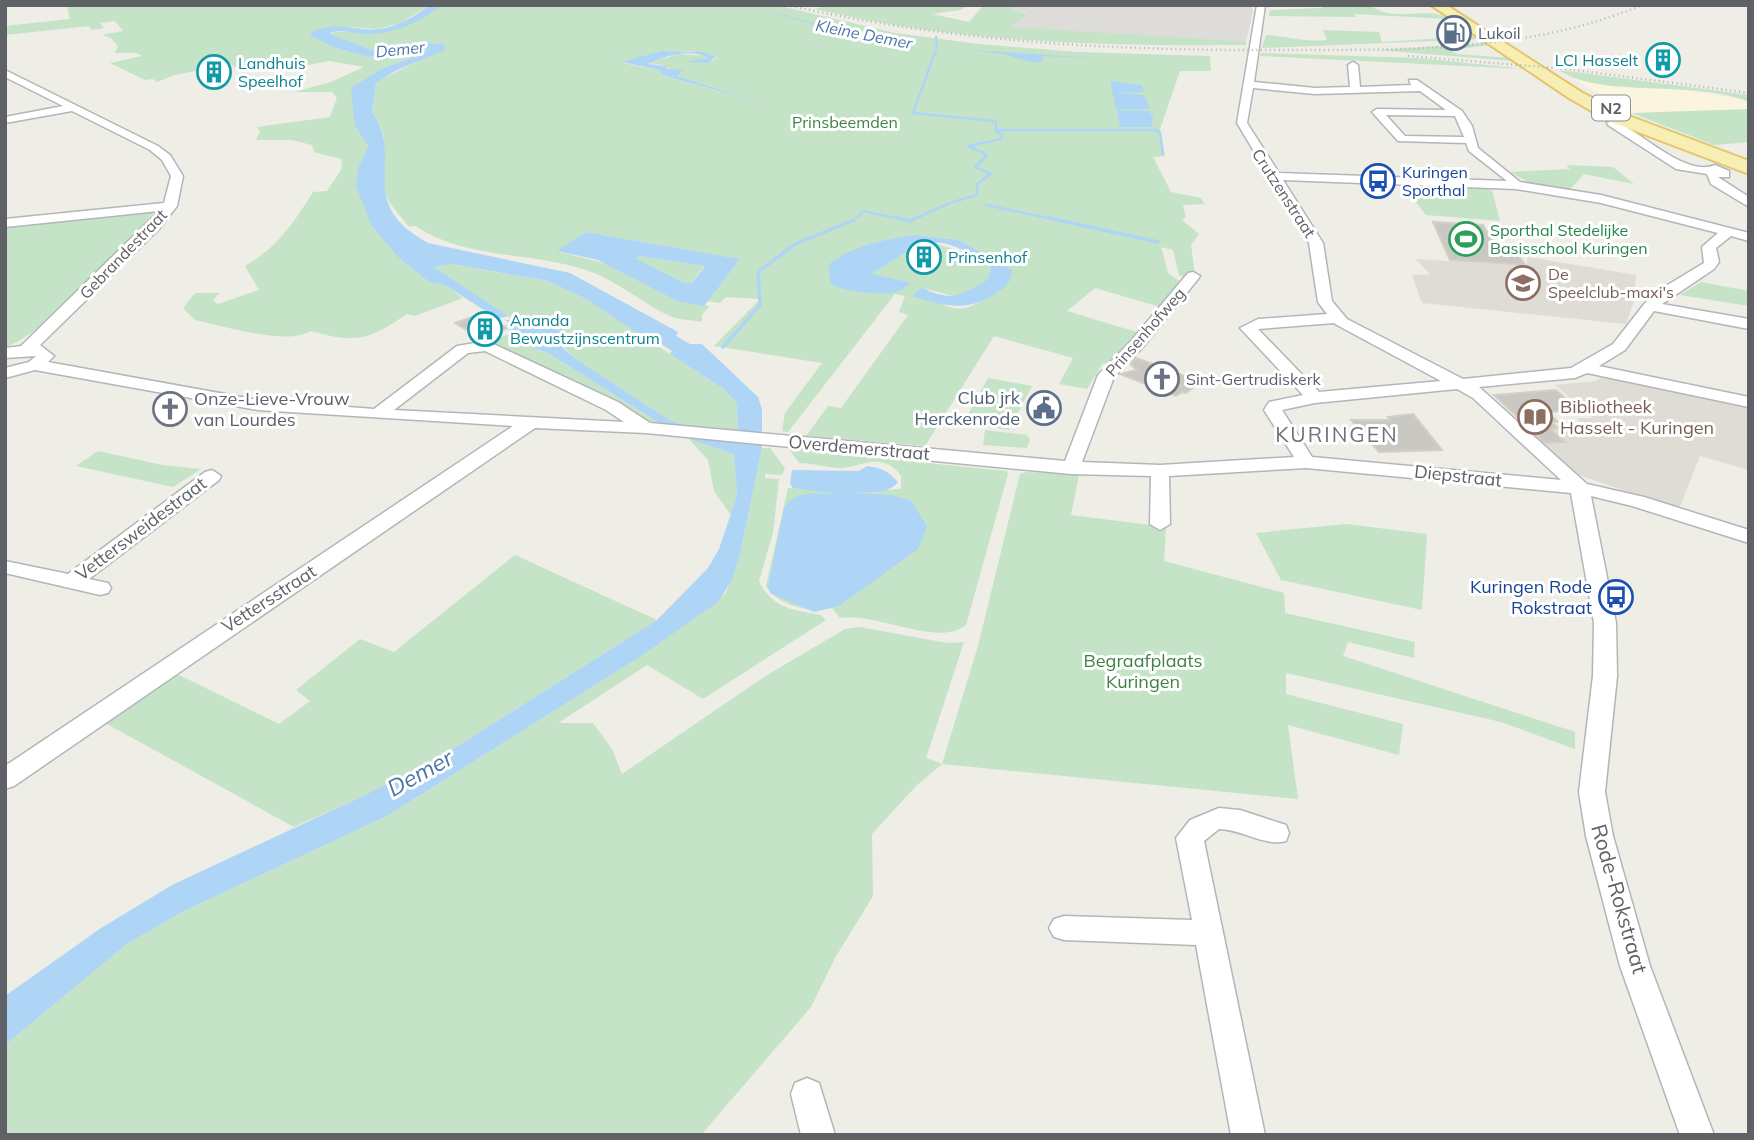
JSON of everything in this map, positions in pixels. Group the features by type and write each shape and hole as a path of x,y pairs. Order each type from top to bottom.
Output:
{"main road":[{"name":"N2","path":"1437,5 1575,95 1732,171"},
{"name":"N2","path":"1445,5 1571,86 1616,111 1691,142 1732,171"}],"street":[{"name":"Crutzenstraat","path":"1261,5 1242,123 1316,243 1325,302 1337,318"},
{"path":"1353,65 1355,88"},
{"name":"Gebrandestraat","path":"5,73 141,141 170,160 177,175 177,192 170,206 148,232 27,349"},
{"path":"1413,82 1458,113 1467,126 1472,149 1511,178 1516,185"},
{"path":"1248,85 1315,91 1423,88"},
{"path":"5,120 71,108"},
{"path":"1458,113 1377,112 1402,139 1471,140"},
{"path":"1612,122 1679,166 1732,171 1749,186"},
{"path":"1732,171 1749,203"},
{"path":"1273,176 1516,185 1567,192 1640,208 1749,237"},
{"path":"1464,181 1478,188 1548,196 1567,192"},
{"path":"5,223 170,206"},
{"path":"1306,462 1273,410 1286,401 1560,376 1587,368 1619,347 1650,306 1666,292 1709,265 1712,262 1709,247 1727,233"},
{"name":"Prinsenhofweg","path":"1071,468 1105,375 1137,344 1193,276"},
{"path":"1650,306 1749,324"},
{"path":"1315,398 1248,328 1258,324 1337,318 1466,385 1580,488"},
{"name":"Overdemerstraat","path":"379,413 463,349 475,345 487,346 529,364 612,406 646,428"},
{"path":"5,353 27,349 44,352 46,356 35,365"},
{"path":"1101,355 1118,362"},
{"name":"Overdemerstraat","path":"5,373 35,365 258,405 646,428 1071,468"},
{"path":"1587,368 1749,402"},
{"name":"Vettersstraat","path":"5,779 534,420"},
{"name":"Diepstraat","path":"1071,468 1160,471 1306,462 1580,488 1637,501 1749,537"},
{"path":"1160,471 1160,524"},
{"name":"Vettersweidestraat","path":"71,582 212,476"},
{"name":"Rode-Rokstraat","path":"1580,488 1605,623 1605,676 1592,792 1594,809 1604,860 1629,944 1697,1135"},
{"name":"Vettersweidestraat","path":"5,567 100,588"},
{"path":"1248,1135 1190,838 1202,822 1219,816 1276,833"},
{"path":"1065,928 1208,933"},
{"path":"807,1094 818,1135"}],"shaded area":[{"path":"1010,5 1251,5 1253,11 1246,42 1009,27 1027,13 1010,9"},
{"path":"1573,79 1616,87 1661,86 1741,99 1749,102 1749,109 1632,113"},
{"path":"1528,257 1636,275 1634,301 1626,324 1422,303 1412,275 1430,274 1416,259 1526,266"},
{"path":"1605,375 1749,406 1749,470 1700,456 1679,509 1573,473 1526,427 1581,424 1577,418 1593,418 1555,385 1596,381"}],"green space":[{"path":"429,5 401,23 377,29 350,27 309,34 333,47 368,57 430,48 420,55 383,68 355,126 368,146 357,170 356,186 400,259 429,282 445,285 463,298 415,316 407,314 372,334 351,338 311,331 300,335 271,336 195,320 183,308 195,293 219,293 213,301 218,304 259,290 245,266 276,243 313,192 327,191 341,170 342,159 314,152 312,145 291,140 256,140 260,131 257,127 330,117 337,98 332,92 294,92 331,82 364,67 329,61 297,67 275,58 175,75 157,82 153,79 145,80 110,63 142,56 137,53 115,53 118,46 111,38 102,35 123,31 115,21 100,23 104,28 91,30 89,26 5,35 5,26 70,19 67,6"},
{"name":"Prinsbeemden","path":"442,5 776,5 895,33 979,44 1078,52 1210,56 1211,71 1180,71 1160,129 1165,156 1153,157 1171,192 1201,198 1205,204 1183,205 1186,217 1182,220 1199,234 1191,245 1196,281 1179,275 1173,250 1161,247 1168,273 1182,283 1160,307 1095,288 1067,311 1140,333 1109,365 1103,363 1087,389 1059,384 1073,358 994,336 925,446 806,436 828,406 841,408 908,315 899,312 905,296 895,294 788,432 782,431 785,413 822,363 714,346 760,299 726,297 720,303 707,301 740,259 586,232 559,252 608,264 677,301 709,306 702,315 702,322 675,318 598,274 586,270 543,260 476,250 435,237 416,226 409,227 386,196 383,180 383,132 372,112 376,83 429,56 444,44 430,43 378,52 328,35 386,31 406,26","holes":["661,51 692,51 717,57 709,63 692,61 705,61 707,56 679,54 648,63 663,65 671,71 680,70 677,76 757,102 662,75 659,70 623,63","915,235 959,240 1012,270 985,298 959,309 946,306 922,288 958,297 988,279 991,268 975,256 928,241 906,251 871,275 884,279 843,281"]},
{"path":"829,5 970,5 960,10 932,14 969,22 984,5 1010,5 1010,9 1028,14 1010,27 1221,40 1246,42 1246,45 1137,45 975,36 815,9"},
{"path":"1322,5 1378,5 1373,7 1391,14 1431,13 1450,19 1354,14 1356,17 1269,16 1270,10 1322,8"},
{"path":"1323,30 1379,32 1382,42 1476,36 1481,39 1262,48 1266,35 1327,40"},
{"path":"1486,43 1490,45 1450,50 1457,54 1510,58 1513,61 1378,50"},
{"path":"1261,53 1417,58 1526,69 1260,56"},
{"path":"1559,70 1749,95 1749,102 1703,91 1599,84 1577,79"},
{"path":"1749,109 1749,142 1714,145 1632,113"},
{"path":"1566,165 1613,167 1634,184 1584,174 1569,190 1532,184 1510,172 1570,169"},
{"path":"1400,182 1464,184 1492,190 1500,221 1426,215"},
{"path":"152,210 154,212 144,224 59,311 22,339 5,347 5,225"},
{"path":"640,256 705,266 690,283 683,282 635,259"},
{"path":"444,263 548,281 586,299 725,390 737,404 738,431 682,425 668,419 573,357 537,318 516,322 434,267"},
{"path":"1701,282 1749,291 1749,306 1680,295"},
{"path":"509,334 516,341 548,353 661,424 647,424 488,343"},
{"path":"988,378 1032,386 1009,430 964,422"},
{"path":"985,430 1027,435 1030,440 1027,448 983,445"},
{"path":"689,439 734,454 737,496 731,515 714,491 708,460"},
{"path":"762,448 770,448 785,468 782,475 765,474 765,478 779,479 773,533 759,581 777,603 793,610 821,615 826,620 703,699 647,665 558,723 593,723 612,749 622,774 764,677 845,629 860,627 947,643 964,642 926,758 942,764 917,785 872,834 873,896 835,958 811,1007 701,1135 5,1135 5,1045 127,944 182,912 387,816 638,658 726,593 740,554"},
{"path":"789,449 1006,471 1008,474 966,625 954,631 940,633 871,620 840,618 832,608 805,609 786,603 771,593 766,586 788,488 858,492 901,489 901,476 886,464 870,462 838,468 799,463"},
{"path":"98,451 162,465 201,469 173,487 76,466"},
{"name":"Begraafplaats Kuringen","path":"1026,472 1079,475 1071,515 1166,527 1164,561 1284,593 1285,613 1415,642 1414,658 1348,642 1343,656 1575,732 1575,749 1501,722 1286,673 1286,694 1403,724 1399,755 1288,725 1298,799 942,764 978,646 1020,474"},
{"path":"1346,524 1427,534 1422,610 1281,580 1256,533"},
{"path":"515,555 657,620 445,754 361,797 294,827 98,719 171,671 279,724 310,701 296,690 360,639 394,652"}],"water":[{"name":"Demer","path":"429,5 442,5 414,23 393,30 372,34 340,31 329,34 378,52 430,43 444,44 445,50 395,71 376,83 372,112 381,130 385,147 386,196 392,212 405,227 428,243 570,273 678,332 676,336 690,344 702,344 758,397 762,409 762,448 732,580 718,602 638,658 387,816 182,912 127,944 5,1045 5,996 101,928 174,884 361,797 445,754 657,620 708,568 719,549 737,496 734,454 689,439 548,353 516,341 506,325 510,323 505,320 537,318 563,333 560,345 573,357 668,419 682,425 738,431 737,404 725,390 670,354 672,351 657,341 651,342 586,299 548,281 451,264 434,267 508,316 498,319 445,285 429,282 400,259 371,225 356,186 357,170 368,146 355,126 351,88 383,68 420,55 429,49 368,57 333,47 309,35 325,27 334,26 387,28 406,20"},
{"path":"750,5 834,29 818,26"},
{"path":"834,29 876,38 854,35"},
{"path":"933,45 1109,59 1042,56 1044,60 1034,63 1003,54"},
{"path":"661,51 702,52 716,56 709,63 685,62 708,58 685,53 648,64 683,70 677,76 758,102 662,75 659,70 622,62"},
{"path":"1110,81 1142,85 1144,92 1116,93 1144,95 1150,109 1116,109"},
{"path":"1117,110 1149,111 1153,117 1152,127 1120,127"},
{"path":"586,232 740,259 704,306 677,301 598,260 557,251","holes":["640,256 704,266 691,283 683,282 636,259"]},
{"path":"915,235 959,240 1012,270 1010,280 1004,288 987,299 967,305 946,305 912,296 922,288 941,295 956,295 971,290 988,279 991,268 972,255 943,243 930,243 905,253 872,274 911,283 897,292 858,292 840,288 830,282 828,265 838,258 869,244"},
{"path":"867,466 884,471 898,482 884,491 855,493 892,495 911,501 927,526 918,549 839,606 814,612 770,593 768,586 784,508 802,495 839,494 793,488 790,484 792,470 859,471"}],"building":[{"name":"Sporthal Stedelijke Basisschool Kuringen","path":"1433,222 1483,225 1496,248 1515,249 1525,265 1450,260"},
{"name":"Prinsenhof","path":"923,248 940,249 932,264 914,262"},
{"name":"Ananda Bewustzijnscentrum","path":"483,313 507,328 482,339 455,323"},
{"name":"Sint-Gertrudiskerk","path":"1136,358 1201,382 1186,393 1182,392 1176,396 1120,374 1137,370 1130,364"},
{"name":"Bibliotheek Hasselt - Kuringen","path":"1556,390 1579,410 1547,412 1558,422 1551,422 1558,428 1550,429 1565,442 1545,443 1494,395"},
{"path":"1413,414 1442,450 1379,452 1351,420 1391,420 1388,417"}],"waterway":[{"path":"936,37 937,47"},
{"name":"Kleine Demer","path":"936,50 913,113 992,121 996,122 996,131 1003,135 1001,139 968,146 987,155 975,167 991,174 977,184 977,195 953,202"},
{"path":"997,130 1156,130 1160,133 1163,154"},
{"name":"Kleine Demer","path":"912,220 950,203"},
{"path":"986,205 1057,220"},
{"name":"Kleine Demer","path":"858,217 863,211 906,220"},
{"name":"Kleine Demer","path":"898,218 906,220"},
{"name":"Kleine Demer","path":"912,220 916,218"},
{"path":"1049,218 1158,242"},
{"name":"Kleine Demer","path":"723,347 760,305 758,272 795,244 854,220"},
{"name":"Kleine Demer","path":"906,220 912,220"}],"railway":[{"path":"787,5 850,18 975,36 1101,46 1228,50 1381,49 1470,45 1558,31 1642,5"},
{"path":"1408,56 1567,69 1749,93"}],"place":[{"name":"Lukoil","path":"1454,33"},
{"name":"LCI Hasselt","path":"1663,60"},
{"name":"Landhuis Speelhof","path":"214,72"},
{"name":"Kuringen Sporthal","path":"1378,181"},
{"name":"Sporthal Stedelijke Basisschool Kuringen","path":"1466,239"},
{"name":"Prinsenhof","path":"924,257"},
{"name":"De Speelclub-maxi's","path":"1523,283"},
{"name":"Ananda Bewustzijnscentrum","path":"485,329"},
{"name":"Sint-Gertrudiskerk","path":"1162,379"},
{"name":"Club jrk Herckenrode","path":"1044,408"},
{"name":"Onze-Lieve-Vrouw van Lourdes","path":"170,409"},
{"name":"Bibliotheek Hasselt - Kuringen","path":"1535,417"},
{"name":"Kuringen Rode Rokstraat","path":"1616,597"}],"district":[{"name":"KURINGEN","path":"1337,435"}]}
